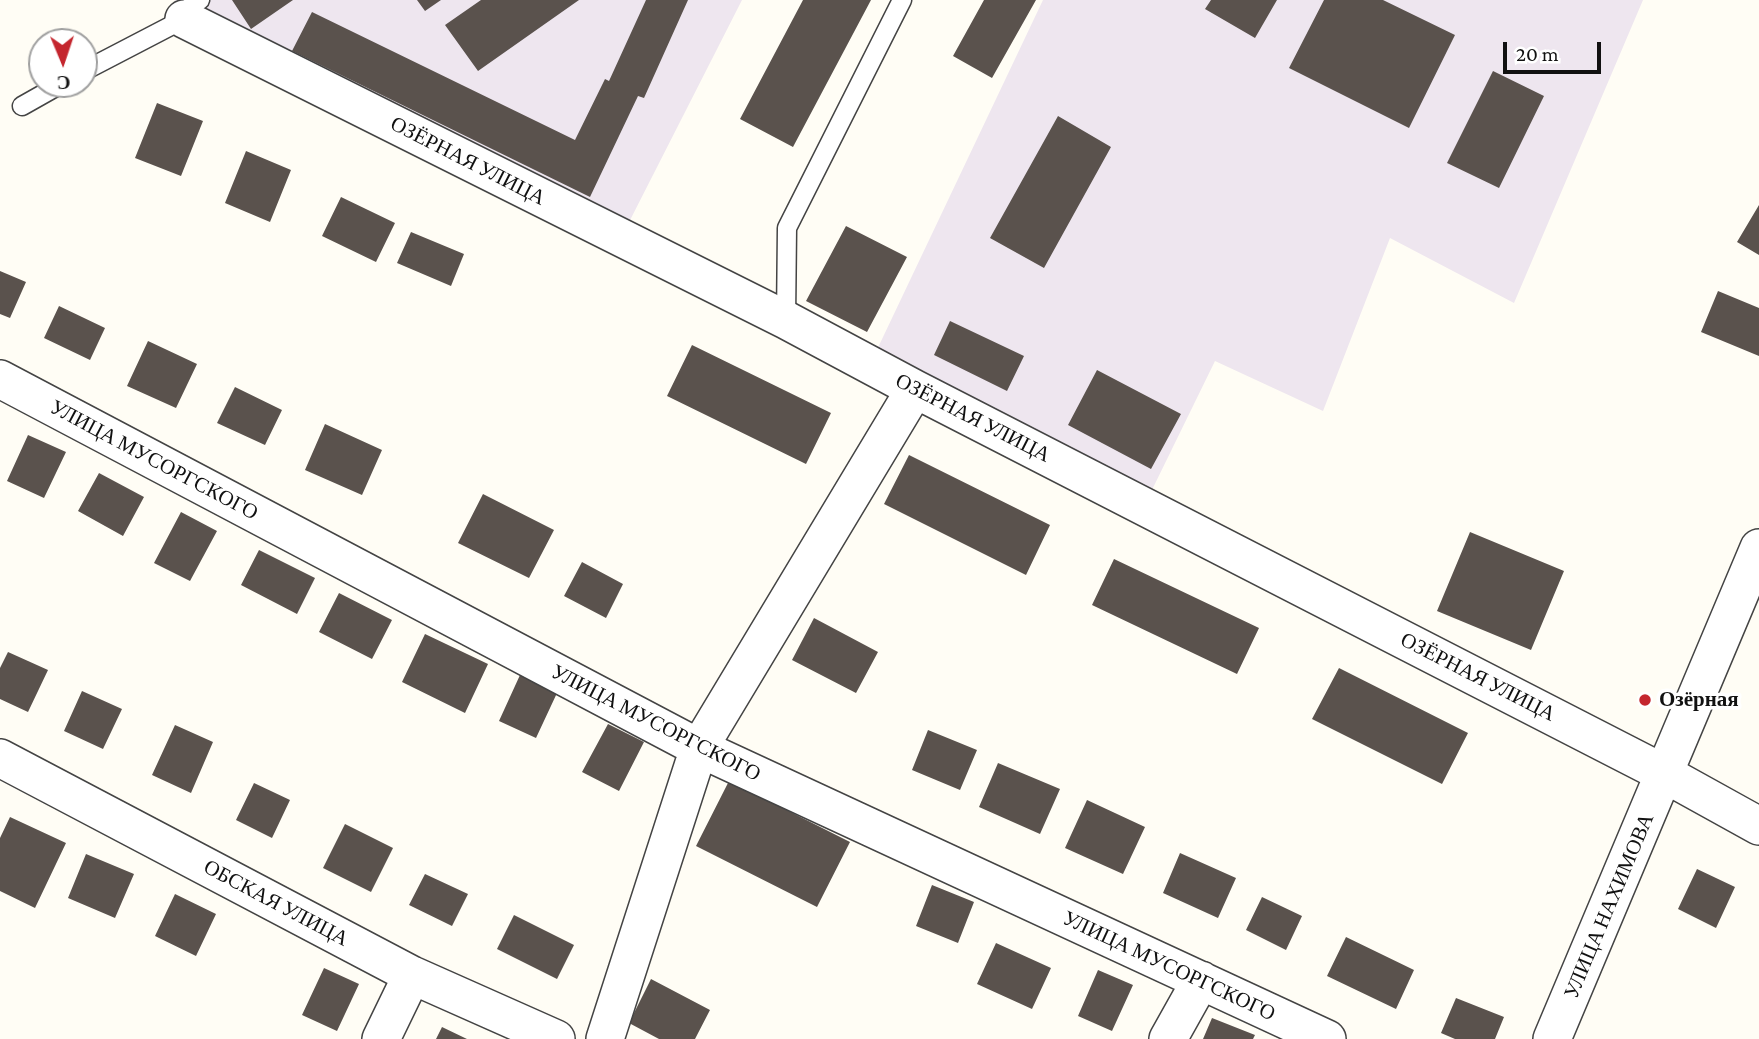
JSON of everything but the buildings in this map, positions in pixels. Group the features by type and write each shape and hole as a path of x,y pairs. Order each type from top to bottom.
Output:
{"street":[{"name":"ОЗЁРНАЯ УЛИЦА","path":"192,9 915,388 1665,774 1759,826"},
{"name":"УЛИЦА МУСОРГСКОГО","path":"0,379 699,748 1327,1039"},
{"path":"605,1039 699,748 915,388"},
{"name":"УЛИЦА НАХИМОВА","path":"1552,1039 1759,548"},
{"name":"ОБСКАЯ УЛИЦА","path":"0,758 412,975 556,1039"},
{"path":"381,1039 412,975"},
{"path":"1168,1039 1201,980"}],"lane":[{"path":"786,320 787,228 902,0"},
{"path":"98,63 192,9"},
{"path":"22,106 36,98"}],"shaded area":[{"path":"174,0 742,0 624,232"},
{"path":"1043,0 1643,0 1514,303 1390,238 1323,411 1215,361 1149,496 874,356"}],"place":[{"name":"Озёрная","path":"1645,700"}]}
